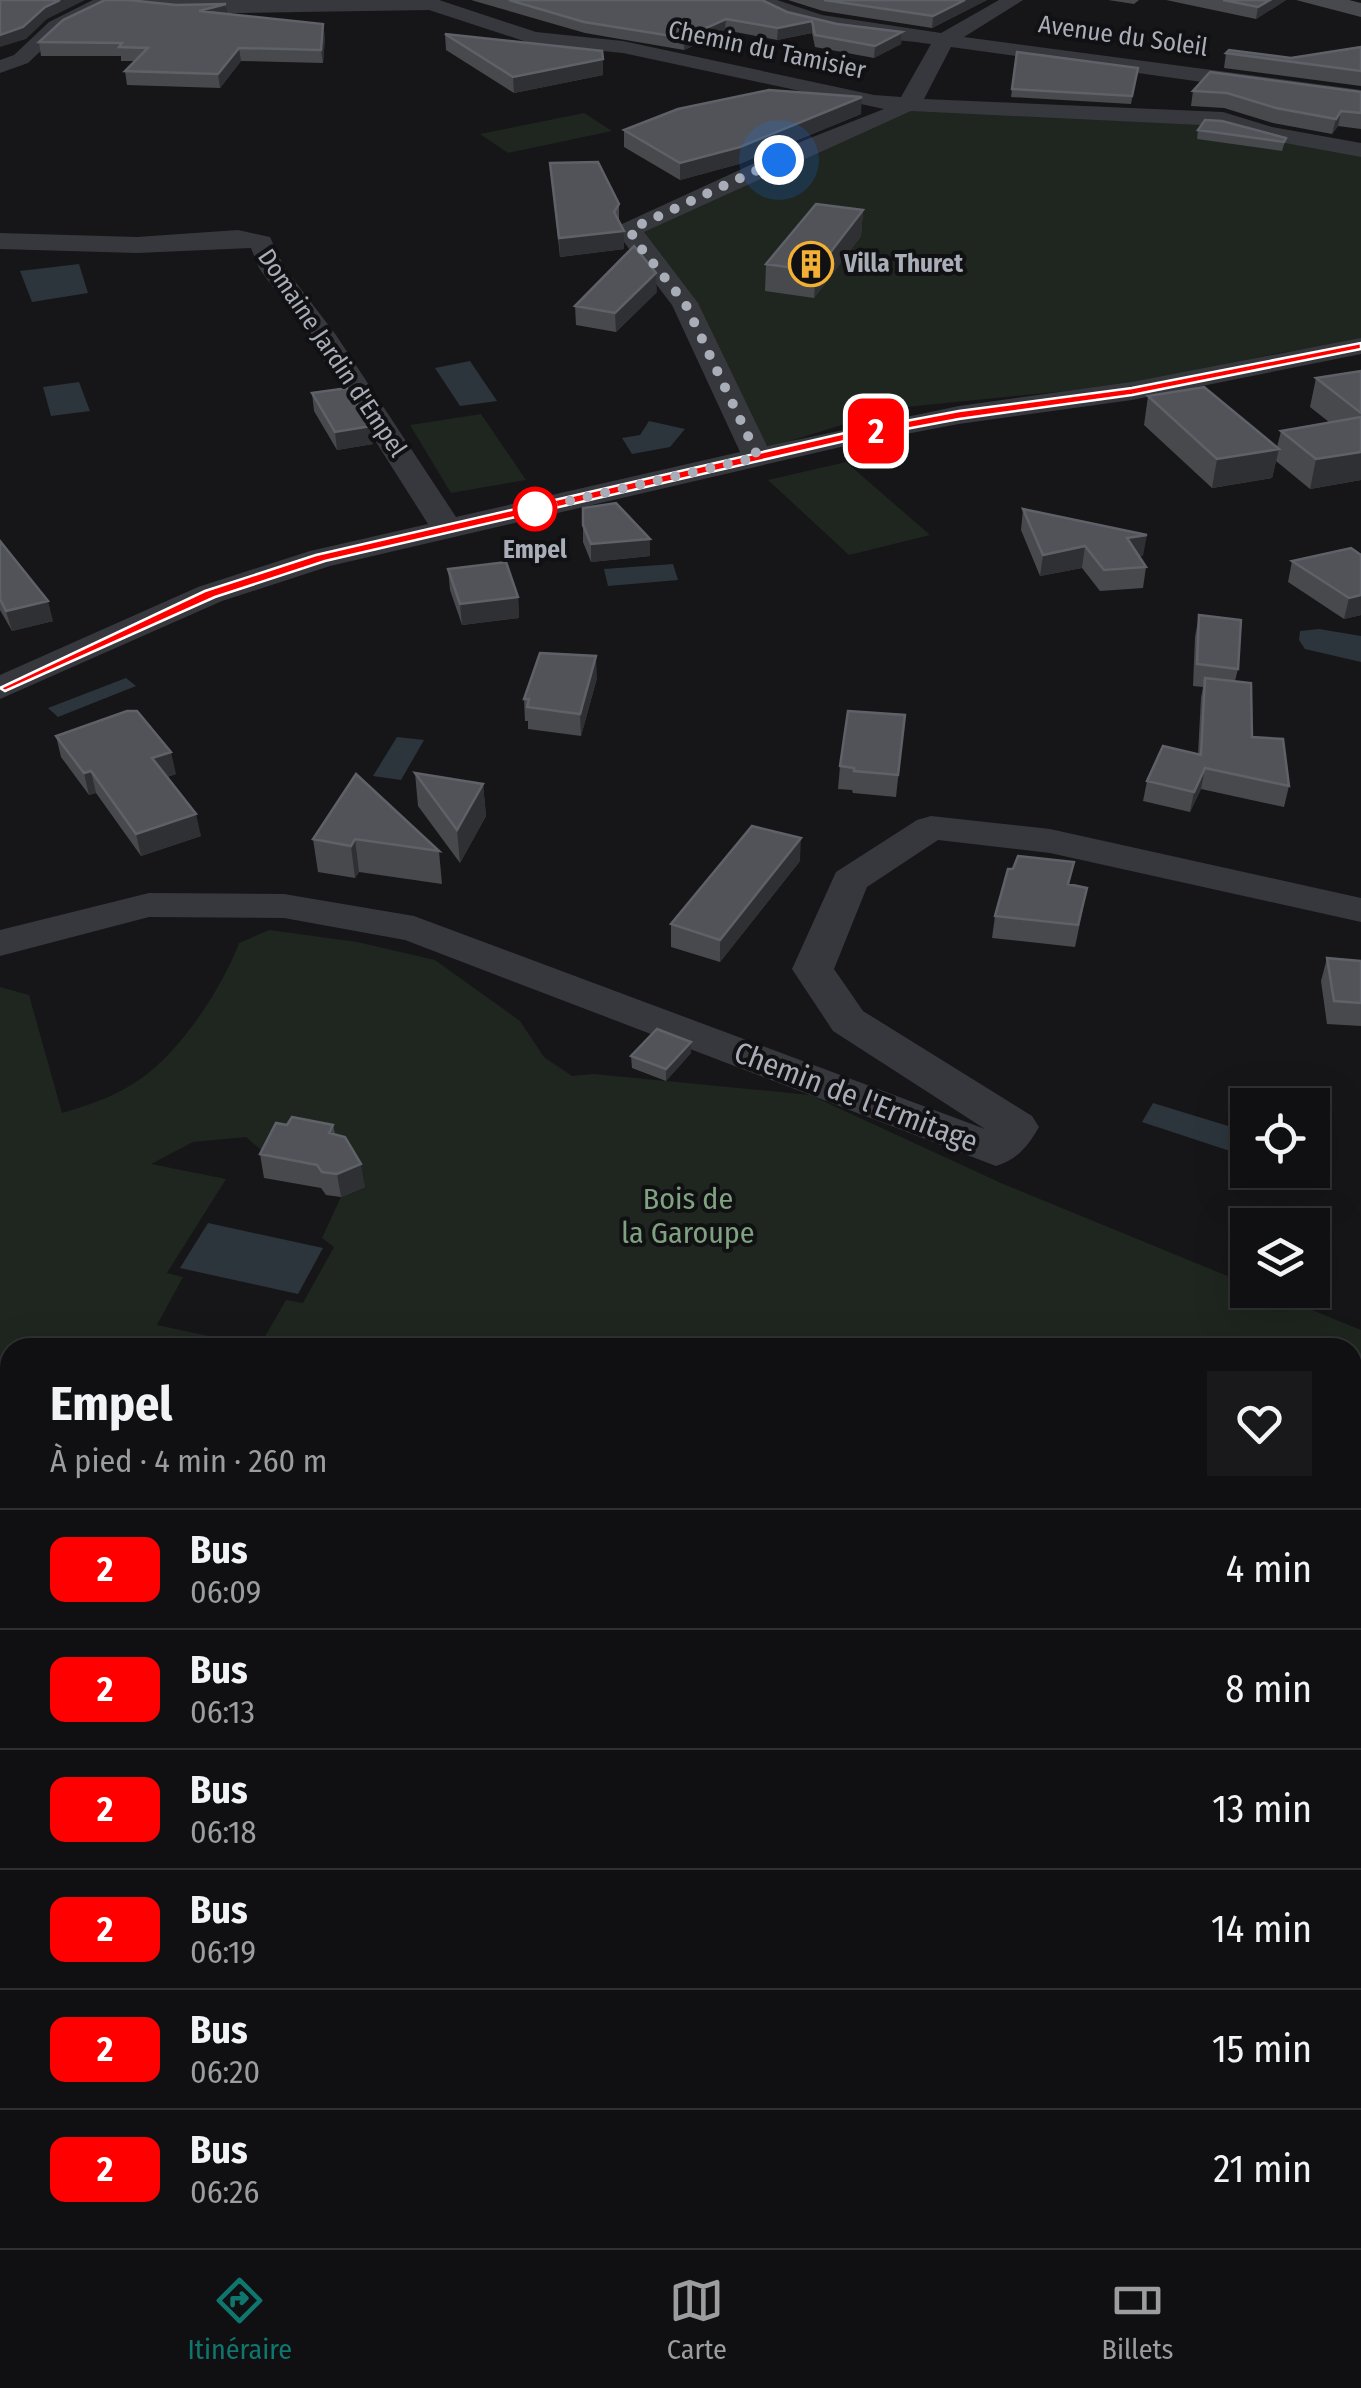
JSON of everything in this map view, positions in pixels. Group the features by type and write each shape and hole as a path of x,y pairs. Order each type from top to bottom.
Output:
{"street":[{"path":"0,68 21,59 56,26 105,0"},
{"name":"Chemin du Tamisier","path":"105,0 178,8 430,2 533,38 623,47 850,97 906,104 1223,118 1268,133 1361,150"},
{"name":"Avenue du Soleil","path":"763,0 777,10 819,20 1361,97"},
{"path":"758,457 685,303 633,238 631,229 906,104 915,96 944,40 1013,0"},
{"name":"Domaine Jardin d'Empel","path":"0,225 137,244 238,238 261,242 272,268 322,335 448,530"},
{"path":"0,688 210,594 321,558 942,418 1132,391 1361,346"},
{"name":"Chemin de l'Ermitage","path":"0,943 149,905 284,906 414,929 996,1150 1016,1127 848,1020 812,968 850,881 931,828 1050,840 1361,910"}],"green space":[{"path":"915,109 1219,120 1361,156 1361,340 1279,353 1137,384 896,408 774,446 765,445 640,231"},
{"path":"584,113 612,131 508,153 480,134"},
{"path":"481,414 526,480 451,493 410,425"},
{"path":"846,462 930,535 849,555 768,480"},
{"name":"Bois de la Garoupe","path":"269,930 357,942 435,960 520,1021 544,1057 572,1076 594,1074 810,1095 1001,1183 1230,1277 1230,1308 1307,1308 1361,1330 1361,1338 264,1338 286,1300 303,1303 334,1247 322,1238 341,1197 277,1153 261,1150 246,1137 193,1142 151,1164 226,1179 167,1273 183,1277 157,1325 217,1338 0,1338 0,987 29,995 62,1113 121,1091 142,1078 178,1044 203,1011 239,943"}],"shaded area":[{"path":"79,264 88,293 32,302 20,271"},
{"path":"470,361 497,401 460,406 435,368"},
{"path":"79,382 90,411 51,416 43,387"},
{"path":"649,421 685,429 670,447 632,454 622,438 640,435"},
{"path":"673,564 678,580 608,586 604,569"},
{"path":"1319,629 1361,636 1361,662 1305,649 1299,640 1300,631"},
{"path":"126,678 136,686 58,717 48,708"},
{"path":"397,737 424,740 401,780 373,776"},
{"path":"1153,1103 1230,1127 1230,1151 1142,1122"},
{"path":"208,1223 323,1248 298,1294 180,1268"}],"building":[{"path":"0,0 60,0 45,7 23,27 0,35"},
{"path":"105,0 226,4 199,11 323,24 321,50 239,48 218,74 125,71 148,48 119,47 122,43 39,42 63,20"},
{"path":"509,0 762,0 787,12 837,24 902,32 875,46 815,35 812,21 778,28 726,19 684,38 584,22"},
{"path":"824,0 965,0 933,16"},
{"path":"1223,0 1270,0 1258,7"},
{"path":"445,34 602,51 603,59 513,77"},
{"path":"1361,47 1361,71 1226,53 1229,50 1291,58"},
{"path":"1017,52 1138,68 1132,96 1012,89"},
{"path":"1210,72 1361,92 1361,113 1341,111 1336,119 1276,108 1227,93 1193,91"},
{"path":"769,90 862,97 740,147 680,163 624,130 678,109"},
{"path":"1205,120 1286,138 1284,142 1198,130"},
{"path":"598,162 619,204 614,212 624,231 559,238 550,163"},
{"path":"816,204 863,210 816,271 766,264"},
{"path":"634,246 656,273 615,313 575,306"},
{"path":"1361,371 1361,413 1316,378"},
{"path":"1204,387 1279,449 1217,459 1148,396"},
{"path":"347,388 371,426 335,432 312,393"},
{"path":"1361,417 1361,452 1316,459 1281,431"},
{"path":"616,503 650,539 591,544 583,525 583,508"},
{"path":"1023,509 1147,535 1127,538 1146,567 1104,570 1085,546 1043,555"},
{"path":"0,541 48,601 6,611 0,599"},
{"path":"1351,548 1361,555 1361,595 1349,598 1292,561"},
{"path":"506,562 518,597 460,604 448,569"},
{"path":"1199,615 1241,620 1238,669 1197,664"},
{"path":"540,653 596,656 580,714 527,707 529,699 524,699"},
{"path":"1205,678 1251,683 1252,737 1283,739 1289,786 1205,768 1194,792 1147,781 1163,746 1201,755"},
{"path":"137,711 171,752 152,758 196,814 136,834 91,771 84,773 56,736"},
{"path":"848,711 905,715 898,775 840,766"},
{"path":"415,773 483,784 457,830"},
{"path":"356,774 439,851 355,839 351,846 313,839"},
{"path":"752,826 801,838 720,940 671,924"},
{"path":"1018,856 1074,862 1068,884 1087,888 1078,925 995,916 1008,869 1013,869"},
{"path":"1327,958 1361,961 1361,1003 1334,1001"},
{"path":"657,1029 691,1042 666,1069 631,1056"},
{"path":"292,1117 333,1125 329,1133 345,1137 361,1164 337,1174 322,1172 317,1165 260,1154 276,1123 287,1125"}],"bus line":[{"name":"2","path":"0,688 210,594 321,558 858,434 959,415 1132,391 1361,346"}],"place":[{"name":"Villa Thuret","path":"811,264"},
{"name":"Empel","path":"535,509"}],"route":[{"path":"535,509 758,457 685,303 633,238 631,229 643,220 779,160"}]}
